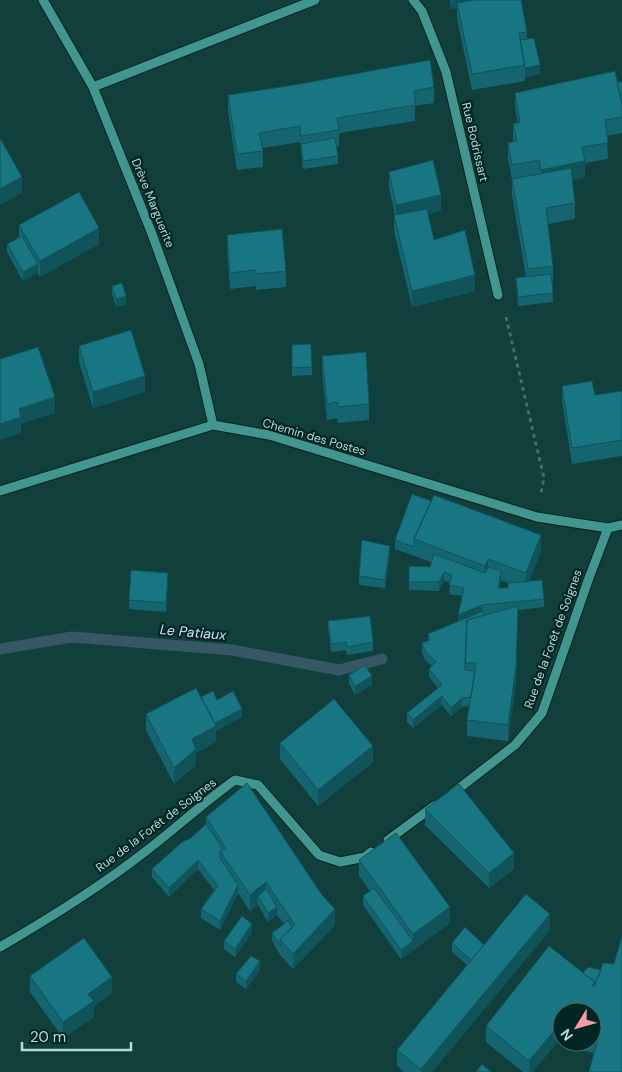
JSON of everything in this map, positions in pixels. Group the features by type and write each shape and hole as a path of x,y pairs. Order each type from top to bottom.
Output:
{"street":[{"name":"Drève Marguerite","path":"44,0 93,88 152,234 199,364 213,425"},
{"path":"93,88 315,0"},
{"name":"Rue Bodrissart","path":"413,0 422,11 446,72 498,295"},
{"name":"Chemin des Postes","path":"0,490 213,425 269,435 537,517 608,528 622,525"},
{"name":"Rue de la Forêt de Soignes","path":"0,947 48,919 145,852 213,796 236,780 258,785 319,855 340,862 365,857 514,745 542,712 608,528"}],"path":[{"path":"498,295 508,325 544,478"}],"building":[{"path":"474,0 521,0 527,32 519,33 525,65 472,74 457,3"},
{"path":"534,38 540,65 525,68 520,40"},
{"path":"430,60 434,87 414,91 415,105 337,118 339,130 301,136 300,126 259,133 263,151 237,154 228,95"},
{"path":"615,71 622,104 622,117 605,120 608,143 582,147 585,161 541,170 539,160 512,165 508,143 517,141 513,124 520,122 515,93"},
{"path":"617,82 622,82 622,104"},
{"path":"0,138 22,177 0,189"},
{"path":"335,138 338,156 303,161 301,144"},
{"path":"433,160 441,195 396,205 389,172"},
{"path":"571,168 575,203 546,208 553,266 528,269 512,179"},
{"path":"79,192 99,228 40,261 19,225"},
{"path":"427,209 434,240 465,230 475,275 412,291 394,215"},
{"path":"282,229 286,271 256,274 256,270 230,273 227,235"},
{"path":"22,236 38,264 23,272 7,244"},
{"path":"551,274 553,293 518,297 516,278"},
{"path":"122,283 126,296 116,299 112,286"},
{"path":"131,330 145,376 93,392 79,346"},
{"path":"311,344 312,367 292,368 292,345"},
{"path":"38,347 55,397 19,409 21,417 0,424 0,359"},
{"path":"366,352 369,404 338,407 337,402 327,404 322,356"},
{"path":"592,381 595,395 622,391 622,440 572,448 562,386"},
{"path":"412,494 431,501 414,539 414,547 395,540"},
{"path":"434,495 541,535 526,573 488,559 485,566 414,539"},
{"path":"362,540 390,546 385,580 359,576"},
{"path":"434,554 485,573 488,567 501,571 498,588 508,588 508,583 542,580 544,599 482,605 458,615 464,588 449,585 452,575 444,572 439,582 409,582 409,566 430,567"},
{"path":"131,570 168,573 166,603 129,600"},
{"path":"518,606 516,666 508,725 467,720 476,663 465,663 467,620"},
{"path":"483,611 484,615 467,620 465,670 475,671 471,697 462,698 451,708 442,696 413,720 407,713 442,685 429,669 436,662 425,651 422,643 430,640 428,634"},
{"path":"370,616 373,642 347,647 346,642 331,644 328,621"},
{"path":"365,665 372,676 355,686 349,675"},
{"path":"196,688 216,726 192,739 196,749 174,768 146,714"},
{"path":"213,691 217,700 233,691 242,709 215,723 201,697"},
{"path":"334,699 373,746 318,790 280,743"},
{"path":"247,783 322,895 335,909 293,954 280,939 295,925 266,882 250,895 220,851 226,848 206,817"},
{"path":"459,784 514,853 489,873 425,809"},
{"path":"206,824 223,849 220,851 220,858 238,885 220,921 201,909 218,886 198,860 169,888 152,869 182,842 191,838"},
{"path":"396,833 450,907 413,934 359,860"},
{"path":"374,888 413,941 401,950 363,896"},
{"path":"266,889 277,907 268,913 258,896"},
{"path":"526,894 550,914 421,1069 397,1050"},
{"path":"242,916 252,924 235,949 224,941"},
{"path":"288,921 292,927 280,939 280,946 272,933"},
{"path":"465,927 484,945 471,960 452,943"},
{"path":"622,935 622,1072 589,1072 594,1052 602,1052 602,1002 552,1002 552,1033 529,1061 486,1026 549,946 595,982 592,985 594,987 603,963 614,964"},
{"path":"84,938 112,977 88,994 94,1001 63,1022 30,976"},
{"path":"251,956 260,961 246,981 236,974"},
{"path":"588,967 601,970 595,984 583,973"},
{"path":"482,1064 491,1072 476,1072"}],"waterway":[{"name":"Le Patiaux","path":"0,649 72,637 232,650 339,670 382,659"}]}
